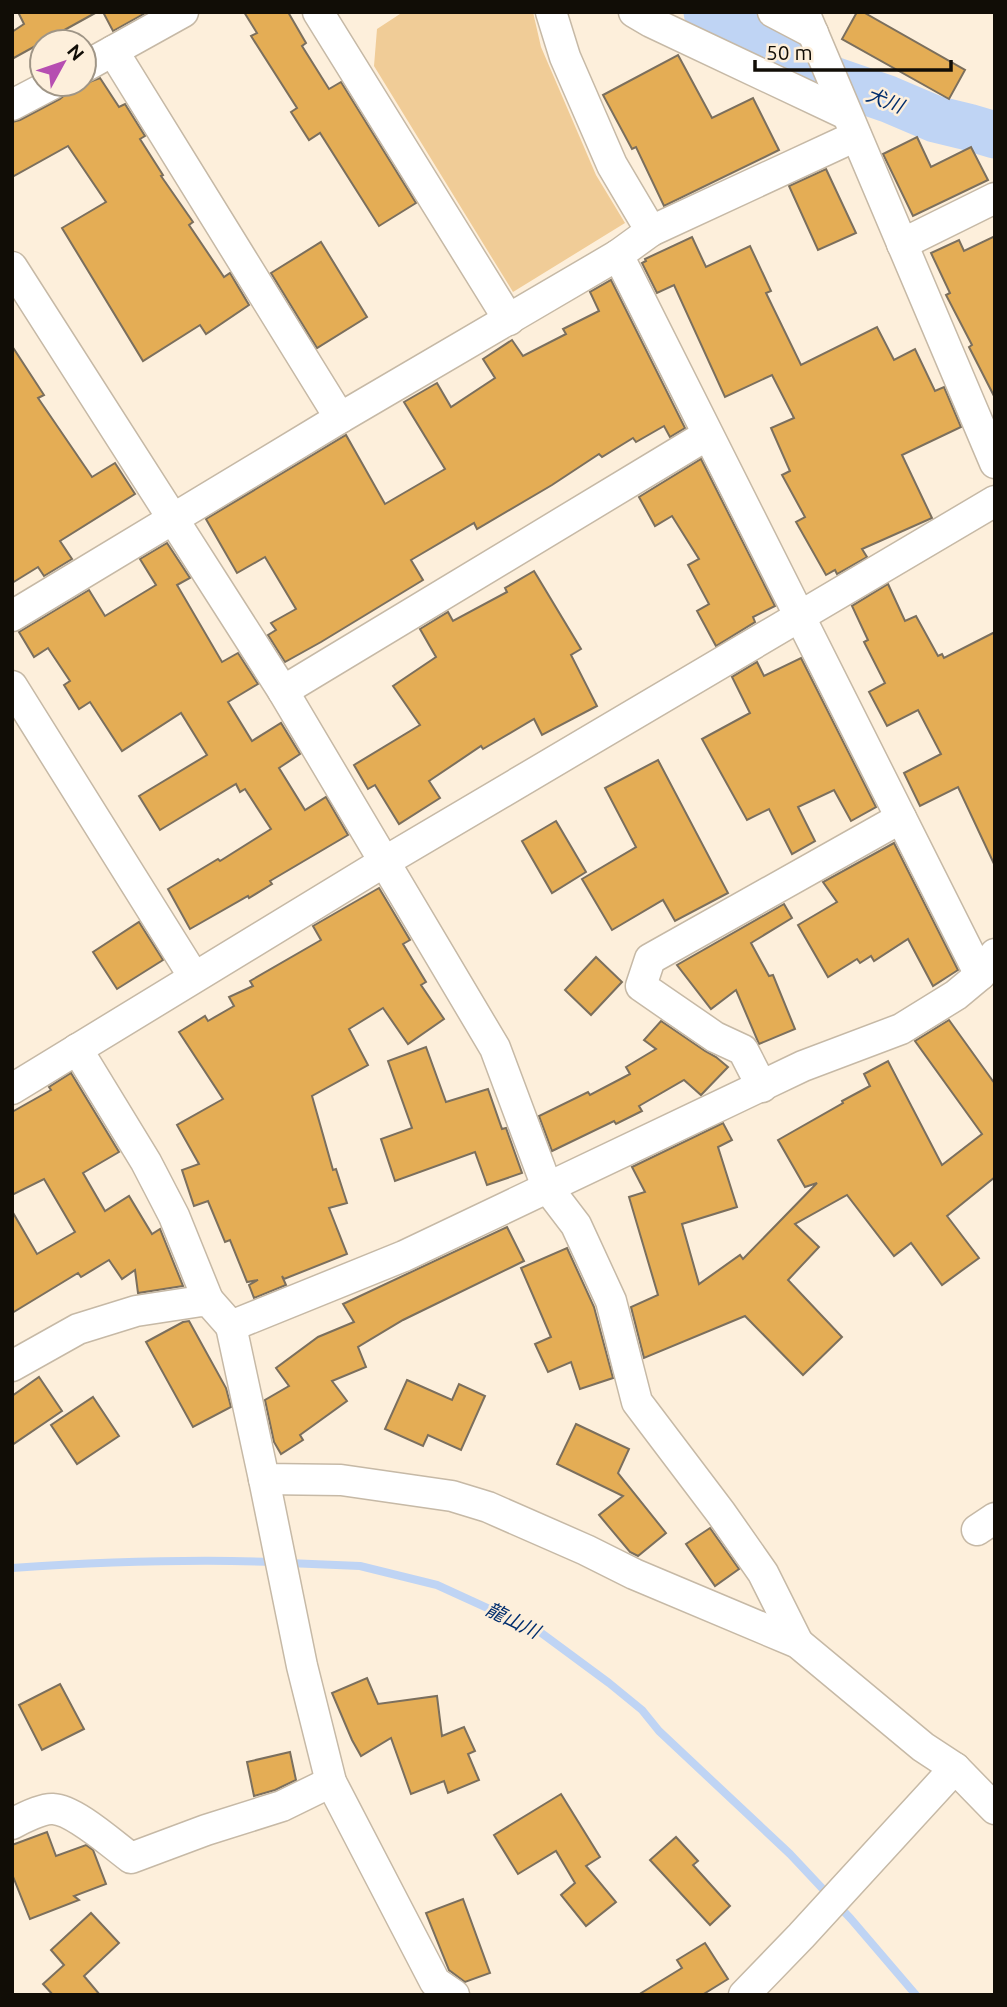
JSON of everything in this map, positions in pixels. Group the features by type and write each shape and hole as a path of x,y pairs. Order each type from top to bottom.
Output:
{"street":[{"path":"98,59 183,12"},
{"path":"318,12 509,320"},
{"path":"551,12 565,57 612,165 651,231"},
{"path":"634,12 851,125"},
{"path":"773,12 808,23 995,463"},
{"path":"113,51 340,418"},
{"path":"12,105 28,97"},
{"path":"12,616 340,418 618,255 651,231 851,125"},
{"path":"902,244 995,198"},
{"path":"231,1326 404,1256 803,1066 901,1029 956,995 987,964 901,818 618,255"},
{"path":"12,267 283,691 495,1048 547,1187 576,1225 611,1301 637,1402 763,1573 798,1643"},
{"path":"283,691 707,435"},
{"path":"12,1089 384,862 995,501"},
{"path":"12,686 194,977"},
{"path":"762,1087 743,1050 715,1037 641,986 650,959 901,818"},
{"path":"77,1049 146,1162 174,1216 208,1300 231,1326 302,1666 331,1782 435,1982 454,1995"},
{"path":"12,1366 78,1329 136,1311 208,1300"},
{"path":"264,1479 341,1480 452,1496 488,1507 634,1574 798,1643 923,1747 946,1778 995,1809"},
{"path":"744,1995 946,1778"},
{"path":"12,1824 52,1808 76,1816 131,1858 206,1830 282,1807 331,1782"}],"shaded area":[{"path":"403,12 533,12 541,47 596,175 625,223 513,292 374,66 377,29"}],"building":[{"path":"18,12 97,12 68,28 28,28 28,50 12,59 12,32 24,24"},
{"path":"103,12 147,12 113,31"},
{"path":"244,12 288,12 306,43 302,46 329,89 341,82 416,203 379,226 320,133 309,140 291,112 297,108 251,36 257,33"},
{"path":"857,12 863,12 965,70 949,99 842,39"},
{"path":"678,55 712,118 753,98 779,150 664,206 636,147 632,149 603,95"},
{"path":"98,79 119,107 125,104 145,136 140,139 163,175 161,176 193,222 189,225 224,277 230,273 249,305 206,334 200,325 143,361 62,228 106,202 68,146 12,177 12,122 61,98 98,98"},
{"path":"917,137 931,167 971,147 988,180 913,216 883,154"},
{"path":"826,169 856,233 818,250 789,186"},
{"path":"995,236 995,398 946,295 950,293 931,253 959,240 964,251"},
{"path":"692,237 706,267 750,246 771,291 766,293 801,365 877,327 894,360 915,349 935,391 944,387 961,427 902,455 932,518 862,549 867,557 837,574 835,570 826,575 796,522 805,517 782,475 790,471 771,428 794,418 772,375 725,397 674,285 657,293 642,263 645,259"},
{"path":"321,242 367,317 317,348 271,273"},
{"path":"611,280 685,428 670,437 664,426 636,442 633,438 602,457 599,454 477,529 474,523 411,560 423,580 285,662 268,635 276,630 271,623 296,609 265,557 237,573 206,519 346,435 385,504 445,469 404,402 437,383 451,407 495,378 483,359 512,340 523,356 566,334 563,329 599,311 590,292"},
{"path":"12,346 44,395 38,398 92,477 115,463 135,494 60,541 72,559 44,576 38,567 12,583"},
{"path":"701,459 775,606 753,617 755,622 716,646 697,611 709,604 688,565 699,559 672,516 655,526 639,497"},
{"path":"167,543 190,578 177,585 222,662 238,653 258,684 228,702 252,741 281,723 300,754 279,768 305,810 326,797 348,835 270,881 272,884 249,898 248,896 190,929 168,889 271,829 245,789 240,792 236,784 160,830 139,796 207,755 181,713 122,751 90,702 79,709 64,685 70,681 48,648 34,657 19,632 89,590 105,616 156,585 140,559"},
{"path":"534,571 581,649 571,655 597,706 542,735 534,719 483,749 481,746 429,781 440,798 399,824 375,785 368,789 354,765 420,725 393,686 436,657 420,629 448,612 453,621 507,592 505,588"},
{"path":"888,584 905,621 916,616 938,656 942,654 944,658 995,632 995,866 958,787 920,806 904,773 941,754 918,710 887,726 869,692 885,683 864,642 868,640 852,606"},
{"path":"801,658 876,807 851,821 834,790 798,807 815,841 792,854 769,809 747,820 702,739 750,713 732,677 757,662 764,676"},
{"path":"658,760 728,893 675,921 663,900 612,930 582,879 636,847 605,788"},
{"path":"556,821 586,872 552,893 522,841"},
{"path":"894,843 958,970 933,986 908,939 874,961 871,956 860,963 857,959 828,977 798,925 837,902 823,882"},
{"path":"379,888 410,940 403,944 426,982 421,985 444,1019 408,1044 383,1008 349,1029 368,1065 312,1096 333,1170 336,1169 347,1203 329,1208 347,1254 284,1279 282,1276 286,1285 254,1298 249,1285 258,1280 247,1282 230,1240 225,1242 208,1201 194,1206 182,1170 199,1164 177,1125 223,1099 179,1032 205,1016 208,1021 234,1006 229,997 253,986 250,981 321,940 313,926"},
{"path":"784,904 792,918 751,943 769,976 773,975 795,1029 759,1044 736,990 711,1009 677,965"},
{"path":"139,922 163,960 117,989 93,952"},
{"path":"596,957 622,982 591,1015 565,990"},
{"path":"949,1020 995,1084 995,1177 947,1216 979,1258 942,1285 911,1243 894,1256 847,1195 795,1224 819,1247 788,1280 842,1337 803,1375 745,1316 644,1358 631,1307 658,1295 629,1197 645,1192 632,1167 723,1123 732,1140 718,1147 737,1207 682,1224 699,1284 740,1255 743,1259 817,1183 805,1187 778,1140 870,1086 864,1074 888,1061 942,1165 982,1134 915,1041"},
{"path":"661,1021 728,1067 701,1095 684,1080 639,1106 642,1111 616,1124 614,1121 552,1151 539,1116 588,1092 590,1095 630,1074 626,1067 656,1049 644,1040"},
{"path":"426,1047 446,1102 488,1089 522,1173 487,1185 475,1152 395,1181 381,1139 412,1128 388,1061"},
{"path":"71,1073 119,1152 83,1173 105,1211 129,1196 152,1234 160,1229 183,1286 138,1293 135,1270 122,1279 109,1260 81,1277 78,1273 12,1313 12,1211 37,1254 75,1232 44,1179 12,1195 12,1112 51,1090 49,1087"},
{"path":"507,1227 524,1261 403,1320 358,1347 366,1367 332,1381 347,1401 300,1435 303,1440 281,1454 274,1442 265,1400 289,1386 276,1368 318,1337 354,1322 343,1304"},
{"path":"567,1248 594,1307 613,1378 580,1389 571,1362 548,1372 535,1344 551,1337 521,1268"},
{"path":"189,1321 226,1388 231,1407 193,1427 146,1342"},
{"path":"39,1377 62,1411 12,1445 12,1396"},
{"path":"407,1380 452,1400 459,1384 485,1396 461,1450 428,1435 423,1446 385,1429"},
{"path":"93,1397 119,1436 77,1464 51,1425"},
{"path":"576,1424 629,1449 618,1473 666,1533 638,1556 630,1552 599,1515 623,1496 557,1464"},
{"path":"710,1528 739,1569 715,1586 686,1544"},
{"path":"367,1678 378,1704 437,1696 442,1736 464,1727 475,1751 468,1754 479,1780 448,1793 444,1781 411,1794 391,1738 361,1756 332,1693"},
{"path":"60,1684 84,1729 42,1750 19,1705"},
{"path":"290,1752 296,1780 254,1796 247,1762"},
{"path":"561,1794 600,1857 586,1866 616,1902 586,1926 561,1895 575,1883 556,1851 518,1874 494,1835"},
{"path":"47,1832 56,1856 86,1845 93,1850 106,1884 74,1896 79,1900 30,1919 12,1874 12,1845"},
{"path":"676,1837 698,1861 693,1865 730,1906 710,1925 650,1860"},
{"path":"463,1899 490,1973 465,1982 449,1970 426,1913"},
{"path":"91,1913 119,1943 84,1976 100,1995 53,1995 43,1984 64,1965 51,1950"},
{"path":"705,1943 728,1979 702,1995 638,1995 682,1968 677,1960"}],"waterway":[{"name":"犬川","path":"707,12 833,80 935,119 995,135"},
{"name":"龍山川","path":"12,1568 144,1562 275,1562"},
{"name":"龍山川","path":"288,1563 360,1566 437,1585 540,1632 642,1710 659,1731 790,1854 851,1919 916,1995"}]}
